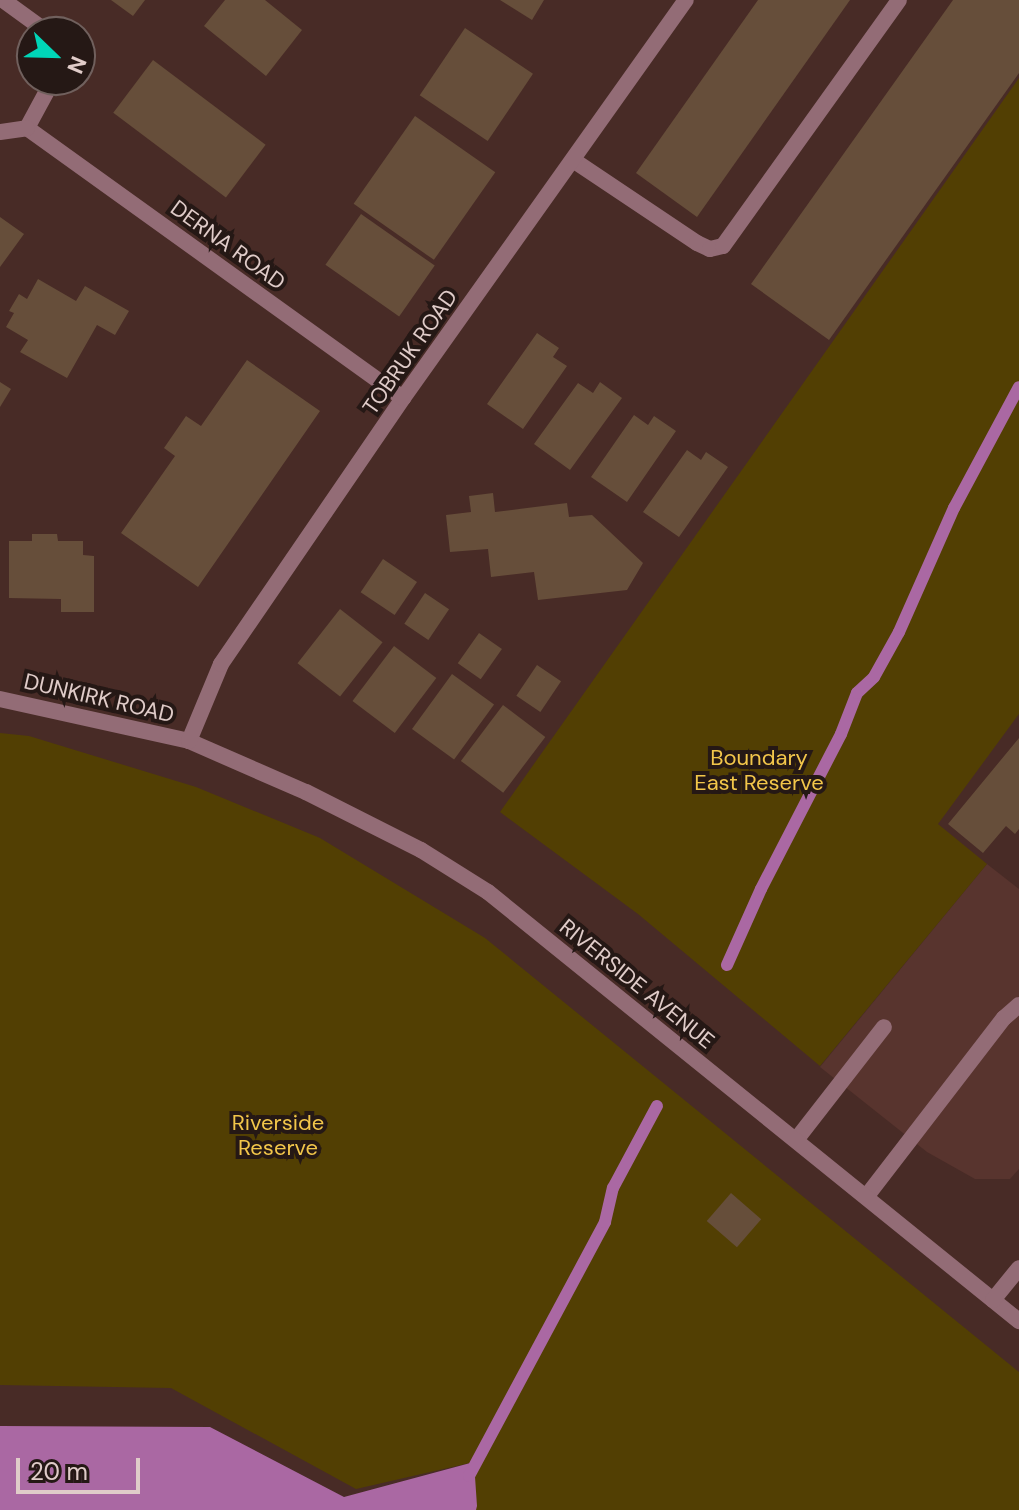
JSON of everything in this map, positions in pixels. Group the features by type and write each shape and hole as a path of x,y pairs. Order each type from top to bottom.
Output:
{"street":[{"path":"3,0 25,16"},
{"name":"TOBRUK ROAD","path":"189,741 221,664 403,398 686,0"},
{"path":"573,160 697,243 710,249 723,246 899,0"},
{"path":"0,132 27,128 44,96"},
{"name":"DERNA ROAD","path":"27,128 403,398"},
{"name":"DUNKIRK ROAD","path":"0,699 189,741"},
{"name":"RIVERSIDE AVENUE","path":"189,741 366,822 488,892 1019,1321"},
{"path":"866,1197 1004,1018 1019,1005"},
{"path":"796,1140 884,1027"},
{"path":"993,1300 1019,1268"}],"shaded area":[{"path":"987,864 1019,889 1019,1169 1010,1179 975,1179 927,1152 820,1067"},
{"path":"0,1426 210,1427 344,1497 474,1462 477,1506 476,1510 0,1510"}],"green space":[{"name":"Boundary East Reserve","path":"1019,78 1019,714 938,824 987,864 820,1066 638,914 500,812"},
{"name":"Riverside Reserve","path":"0,733 29,736 196,787 320,838 485,938 1019,1372 1019,1510 476,1510 474,1462 356,1489 171,1388 0,1385"}],"building":[{"path":"111,0 145,0 133,16"},
{"path":"225,0 265,0 302,30 266,76 204,26"},
{"path":"500,0 544,0 532,20"},
{"path":"758,0 850,0 697,217 636,173"},
{"path":"953,0 1019,0 1019,73 829,340 751,284"},
{"path":"465,28 533,74 488,141 420,95"},
{"path":"153,60 266,145 226,198 113,113"},
{"path":"415,116 495,172 434,260 354,204"},
{"path":"361,214 435,266 399,316 325,265"},
{"path":"0,217 24,234 0,267"},
{"path":"38,279 76,301 85,286 129,311 115,335 97,325 67,378 20,352 28,340 6,327 14,313 9,311 19,294 27,299"},
{"path":"537,333 559,348 553,357 567,366 523,429 487,404"},
{"path":"247,360 320,411 198,587 121,533 175,456 164,448 186,416 201,426"},
{"path":"0,382 11,389 0,407"},
{"path":"600,382 622,398 570,470 534,444 578,383 593,393"},
{"path":"634,415 648,425 654,416 676,431 627,502 591,477"},
{"path":"687,450 701,460 706,452 728,467 679,537 643,512"},
{"path":"493,493 495,512 567,503 569,517 592,515 643,563 627,590 538,600 534,572 491,577 488,549 450,552 446,515 471,512 469,496"},
{"path":"32,534 57,534 58,541 83,541 83,555 94,556 94,612 61,612 61,599 9,598 9,541 32,541"},
{"path":"383,559 417,582 395,615 361,592"},
{"path":"425,593 449,609 428,640 404,624"},
{"path":"340,609 383,642 340,697 298,663"},
{"path":"479,633 502,649 481,679 458,663"},
{"path":"394,646 436,678 395,733 352,701"},
{"path":"537,665 561,681 540,712 516,696"},
{"path":"452,674 494,705 454,760 412,729"},
{"path":"503,705 545,737 503,793 461,761"},
{"path":"1019,738 1019,829 1015,834 1006,826 983,853 948,824"},
{"path":"731,1193 761,1219 737,1247 707,1221"}],"waterway":[{"path":"727,965 761,889 841,734 857,693 874,677 899,632 954,508 1019,387"},
{"path":"469,1476 605,1222 613,1188 657,1106"}]}
